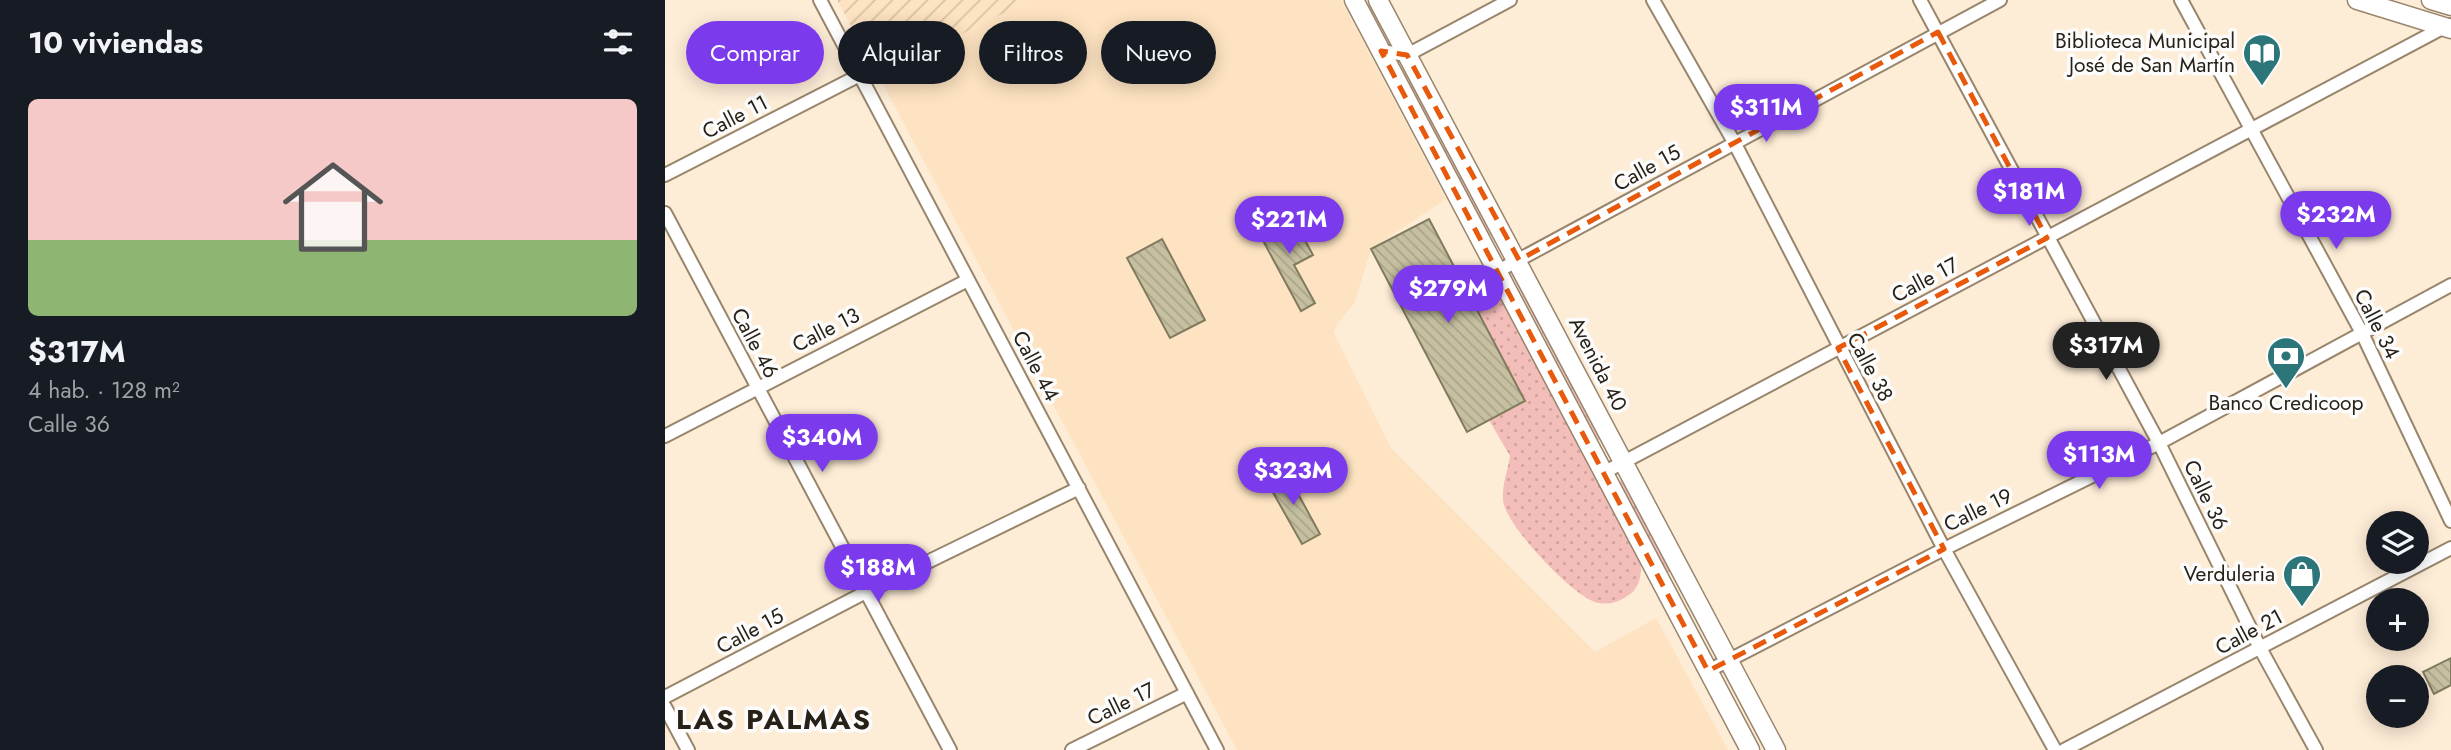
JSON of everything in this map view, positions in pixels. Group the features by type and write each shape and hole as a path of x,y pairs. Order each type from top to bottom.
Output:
{"main road":[{"path":"1354,0 1750,750"},
{"name":"Avenida 40","path":"1378,0 1519,260 1623,463 1776,750"},
{"path":"2357,0 2447,13"}],"street":[{"name":"Calle 44","path":"820,0 838,34"},
{"path":"1381,51 1407,55 1510,0"},
{"name":"Calle 38","path":"1653,0 1734,142 1944,549 2055,750"},
{"name":"Calle 36","path":"1920,0 2159,443 2260,648 2316,750"},
{"name":"Calle 15","path":"1498,271 2000,0"},
{"name":"Calle 34","path":"2181,0 2362,334 2451,522"},
{"name":"Calle 17","path":"1603,473 2251,130 2447,13"},
{"name":"Calle 11","path":"665,175 842,84"},
{"name":"Calle 44","path":"865,84 1217,750"},
{"name":"Calle 46","path":"665,213 950,750"},
{"name":"Calle 13","path":"665,436 968,279"},
{"name":"Calle 19","path":"1708,671 1944,549 2159,443 2451,285"},
{"name":"Calle 15","path":"665,697 866,592 1079,488"},
{"name":"Calle 21","path":"2064,750 2451,548"},
{"name":"Calle 17","path":"1072,750 1187,693"},
{"path":"665,707 688,750"}],"highlighted area":[{"path":"1938,32 2047,238 1838,348 1944,549 1708,671 1381,51 1407,55 1519,260"}],"shaded area":[{"path":"837,0 1031,0 988,21 979,21 979,25 965,32 965,21 848,21"},
{"path":"1031,0 1341,0 1446,199 1371,249 1355,302 1338,323 1334,333 1391,448 1595,652 1656,618 1728,750 1237,750 883,84 965,84 965,32 979,25 979,84 1087,84 1087,21 988,21"},
{"path":"1404,67 1492,235 1489,235 1402,69"},
{"path":"1512,271 1601,440 1598,440 1511,274"},
{"path":"1504,298 1640,559 1639,583 1630,594 1618,601 1605,604 1584,597 1540,557 1506,510 1503,494 1510,456 1489,420 1525,401 1478,311"},
{"path":"1622,479 1672,569 1671,572 1667,572 1619,483"}],"building":[{"path":"1290,213 1313,255 1294,265 1315,303 1301,311 1260,235 1274,227 1272,223"},
{"path":"1429,219 1525,401 1467,432 1371,249"},
{"path":"1162,239 1205,320 1170,338 1127,258"},
{"path":"1285,470 1320,534 1302,544 1266,480"},
{"path":"2451,658 2451,685 2434,694 2429,684 2429,669"}],"place":[{"name":"Biblioteca Municipal José de San Martín","path":"2262,87"},
{"name":"Banco Credicoop","path":"2286,390"},
{"name":"Verduleria","path":"2302,608"}],"district":[{"name":"LAS PALMAS","path":"774,719"}]}
